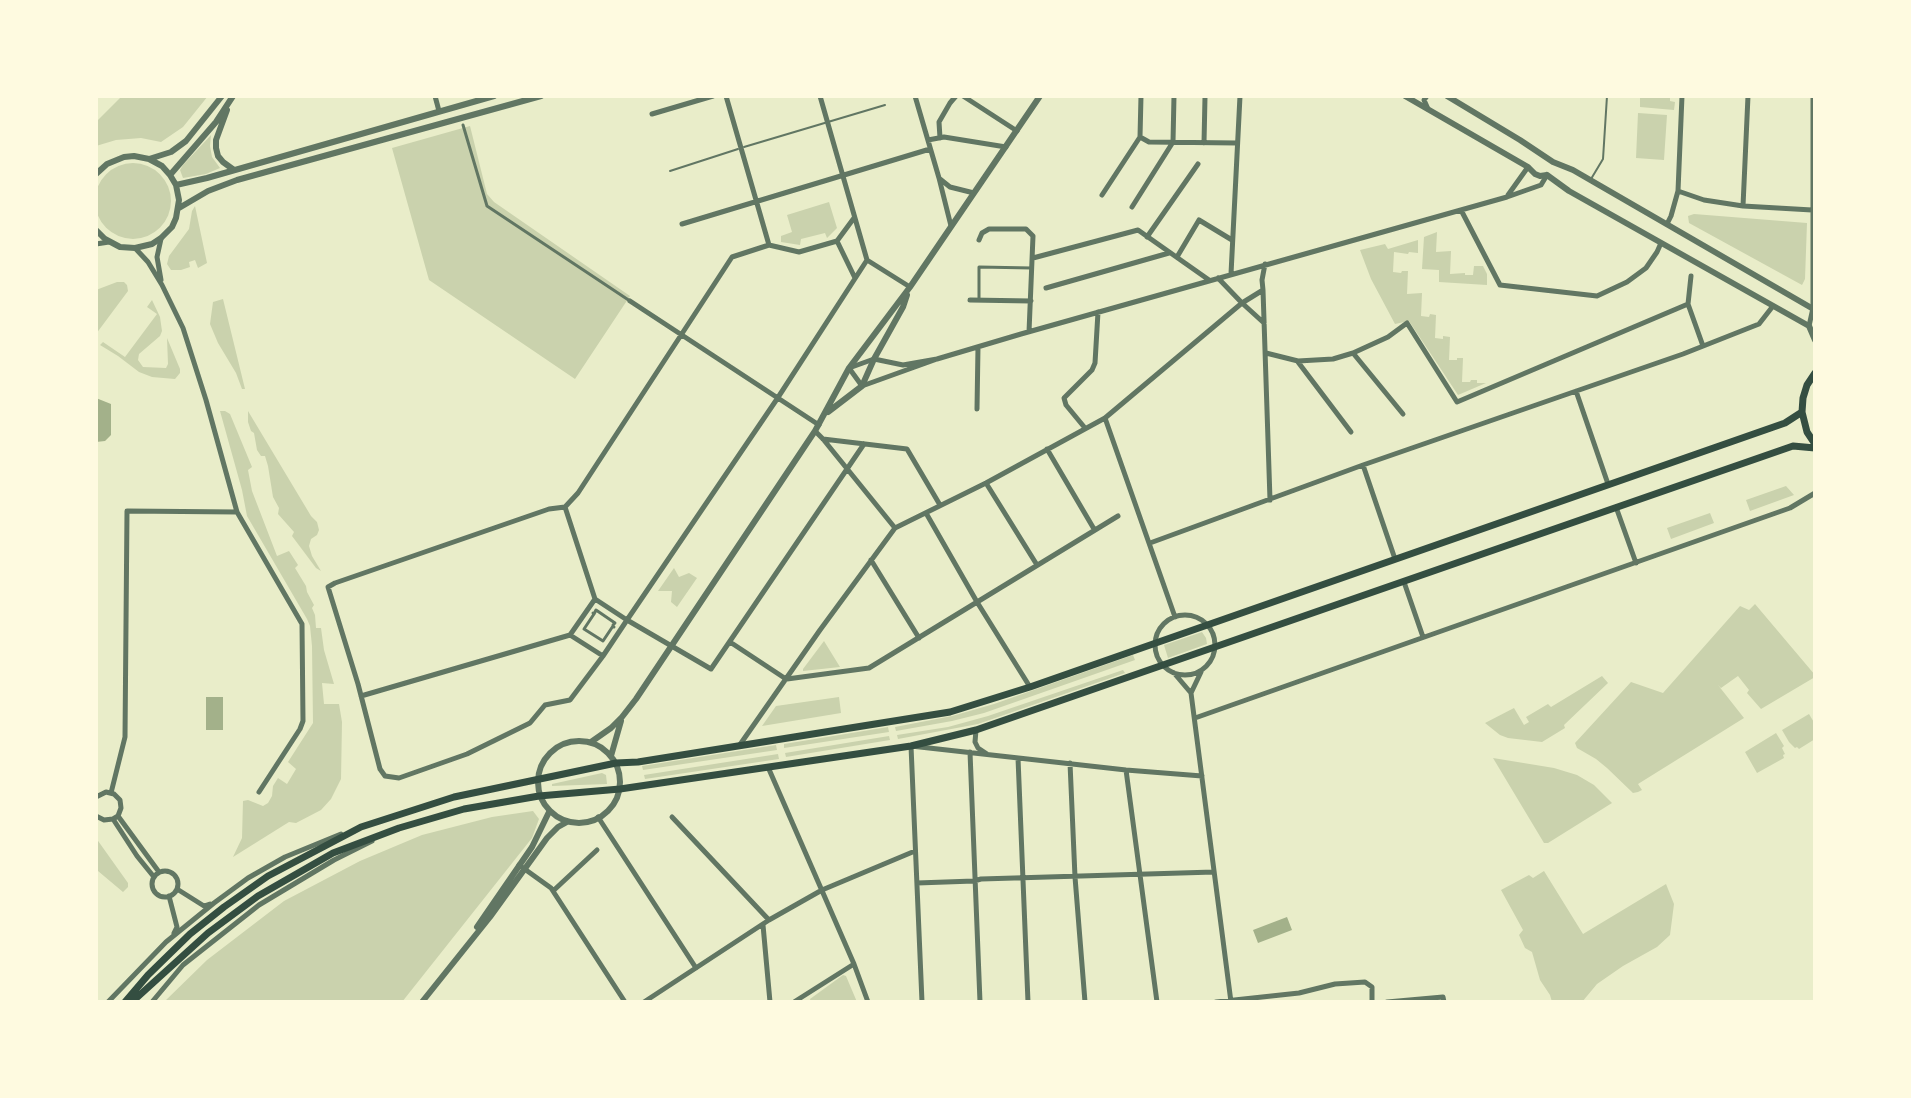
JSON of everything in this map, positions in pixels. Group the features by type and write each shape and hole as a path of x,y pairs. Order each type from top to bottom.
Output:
{"main road":[{"path":"132,1002 208,933 258,896 333,853 399,828 464,809 539,796 620,789 911,746 976,730 1793,446 1815,446 1807,432 1802,412 1807,385 1815,373"},
{"path":"125,1002 190,934 224,907 268,876 361,827 454,797 613,759 638,762 950,712 1030,687 1785,423 1802,412"}],"street":[{"path":"149,159 171,152 186,141 222,96"},
{"path":"435,96 439,111"},
{"path":"176,185 494,96"},
{"path":"179,208 208,191 237,180 541,96"},
{"path":"652,114 713,96"},
{"path":"726,96 769,245"},
{"path":"820,96 867,260 910,287"},
{"path":"915,96 951,226"},
{"path":"940,138 939,122 956,96"},
{"path":"963,96 1017,131"},
{"path":"591,742 607,733 622,717 817,428 849,368 910,287 1040,96"},
{"path":"1102,195 1140,137 1141,96"},
{"path":"1132,207 1173,142 1174,96"},
{"path":"1231,274 1240,96"},
{"path":"1405,96 1528,167 1535,174 1547,175 1569,191 1809,326 1815,340"},
{"path":"1427,96 1424,100 1428,109"},
{"path":"1447,96 1539,154 1814,309"},
{"path":"1667,224 1678,191 1682,96"},
{"path":"1743,206 1748,96"},
{"path":"1809,326 1814,309 1813,96"},
{"path":"1204,143 1205,97"},
{"path":"170,175 232,99"},
{"path":"232,99 216,140 216,148 223,162 234,170"},
{"path":"463,125 487,206 817,428 895,528"},
{"path":"1140,137 1149,142 1237,143"},
{"path":"928,140 940,138 1007,147"},
{"path":"682,224 930,149"},
{"path":"1507,197 1528,167 1530,157 1539,154"},
{"path":"96,174 107,164 124,157 149,159 170,175 176,185 179,208 172,227 152,244 120,247 96,230"},
{"path":"825,415 862,386 937,359 1507,197 1541,185 1553,170 1553,162"},
{"path":"96,163 107,164"},
{"path":"1147,237 1198,164"},
{"path":"939,178 950,187 975,194"},
{"path":"1678,191 1704,200 1743,206 1812,210"},
{"path":"1461,210 1500,285 1597,296 1627,282 1646,268 1661,243"},
{"path":"854,218 837,241 799,252 769,245 732,257 578,493 565,507 549,509 328,587 380,769 385,776 399,778 467,754 530,723 545,705 570,700 777,399 867,260"},
{"path":"1177,257 1199,220 1232,240"},
{"path":"979,240 982,233 989,229 1026,229 1033,236 1029,332"},
{"path":"1033,258 1138,230 1210,280"},
{"path":"161,238 157,257 162,285"},
{"path":"837,241 855,278"},
{"path":"96,244 109,242"},
{"path":"135,248 162,285 183,328 237,512 302,624 303,721 259,792"},
{"path":"1046,288 1170,253"},
{"path":"1265,264 1262,280 1270,500"},
{"path":"979,300 979,267 1032,268"},
{"path":"1691,276 1688,304 1703,346"},
{"path":"1218,278 1264,323"},
{"path":"862,386 903,307 910,287"},
{"path":"739,746 895,528 1105,418 1242,303 1263,290"},
{"path":"970,300 1031,301"},
{"path":"1266,353 1298,361 1333,359 1388,337 1407,323 1457,402 1688,304"},
{"path":"1150,543 1703,346 1759,324 1773,306"},
{"path":"1085,428 1064,398 1095,363 1098,312"},
{"path":"977,409 978,347"},
{"path":"1353,353 1403,414"},
{"path":"849,368 874,359 903,365 937,359"},
{"path":"1298,361 1351,432"},
{"path":"849,368 862,386"},
{"path":"1576,391 1608,484"},
{"path":"1105,418 1175,617"},
{"path":"823,439 907,449 940,505"},
{"path":"565,507 595,599 711,669 864,444"},
{"path":"1047,449 1094,529"},
{"path":"1363,465 1395,559"},
{"path":"986,483 1037,565"},
{"path":"1195,718 1790,508 1815,493"},
{"path":"1616,507 1636,563"},
{"path":"111,793 125,737 127,511 237,512"},
{"path":"926,513 1030,687"},
{"path":"730,642 786,679 869,668 1118,516"},
{"path":"871,560 919,638"},
{"path":"1403,581 1423,637"},
{"path":"361,696 570,635 595,599"},
{"path":"596,610 615,623 613,626 603,641 584,629 596,610"},
{"path":"1191,693 1215,647 1207,625 1199,618 1184,614 1163,625 1156,643 1163,666 1174,673 1191,693 1231,1001"},
{"path":"570,635 603,656"},
{"path":"1174,673 1186,675 1202,670"},
{"path":"613,759 601,747 582,741 563,744 548,754 536,779 539,796 549,812 567,822 590,822 609,811 620,789 613,759 622,717"},
{"path":"976,730 975,742 988,755"},
{"path":"922,1002 911,746 1202,776"},
{"path":"970,752 980,1002"},
{"path":"1018,758 1028,1002"},
{"path":"1070,763 1085,1002"},
{"path":"767,766 868,1002"},
{"path":"1126,770 1157,1002"},
{"path":"96,797 101,793 111,793 120,800 121,808 115,817 104,820 96,816"},
{"path":"522,867 549,812"},
{"path":"115,817 157,875"},
{"path":"598,817 696,968"},
{"path":"672,817 766,922 770,1002"},
{"path":"422,1002 522,867 558,827 567,822"},
{"path":"108,1002 173,936 248,878 285,857 361,827"},
{"path":"152,1002 183,965 259,905 334,860 399,828"},
{"path":"553,891 597,850"},
{"path":"644,1002 766,922 822,890 915,851"},
{"path":"522,867 553,891 625,1002"},
{"path":"168,872 175,876 177,889 169,896 154,891 152,886 157,875 168,872"},
{"path":"917,883 1214,872"},
{"path":"177,889 204,906 214,903"},
{"path":"169,896 177,927 173,936"},
{"path":"794,1002 854,964"},
{"path":"1216,1002 1365,982 1372,987 1372,1002"},
{"path":"1299,993 1300,1002"},
{"path":"1387,1002 1444,1000"}],"lane":[{"path":"1590,180 1603,159 1607,96"},
{"path":"670,171 885,105"}],"shaded area":[{"path":"122,96 208,96 183,127 161,142 141,138 116,140 96,146 96,122"},
{"path":"1640,96 1670,96 1670,101 1675,102 1674,110 1640,107"},
{"path":"1638,113 1667,115 1664,160 1636,158"},
{"path":"470,126 487,194 494,202 630,296 575,379 429,280 392,148"},
{"path":"211,135 212,157 220,168 183,178 180,170 183,165"},
{"path":"133,163 147,166 160,174 168,187 171,201 168,215 160,228 147,236 133,239 119,236 106,228 98,215 95,201 98,187 106,174 119,166"},
{"path":"829,202 837,228 827,238 825,233 801,239 800,245 781,242 781,236 792,232 787,215"},
{"path":"195,206 207,263 198,268 195,260 189,262 190,267 171,270 167,264 169,256 189,229"},
{"path":"1688,216 1807,223 1805,279 1802,285 1689,223"},
{"path":"1437,232 1436,252 1451,251 1450,274 1473,275 1474,266 1483,266 1487,285 1439,282 1439,270 1422,269 1424,237"},
{"path":"1418,240 1418,253 1394,252 1393,272 1408,271 1407,294 1422,293 1421,316 1436,315 1435,338 1450,337 1449,360 1463,358 1462,382 1477,380 1477,383 1486,383 1458,395 1409,321 1395,324 1371,279 1360,250 1385,244 1388,249"},
{"path":"124,282 128,291 96,334 96,290"},
{"path":"223,299 245,389 242,389 210,324 213,302"},
{"path":"152,300 160,317 162,331 139,354 138,360 143,367 166,368 167,338 180,369 175,379 152,377 139,372 100,345 103,342 125,357 157,314 147,307"},
{"path":"96,398 111,404 111,435 105,441 96,442"},
{"path":"220,411 230,414 252,467 248,470 252,491 277,556 289,551 314,605 316,628 321,628 334,684 322,683 324,704 339,704 342,722 341,779 331,799 321,810 296,823 289,822 233,857 242,838 243,801 263,806 268,803 278,778 287,784 296,769 288,762 313,723 312,646 307,619 247,516"},
{"path":"248,411 317,522 319,530 309,546 321,571 278,514 268,466 265,456 257,450 248,422"},
{"path":"1786,486 1794,495 1750,511 1746,500"},
{"path":"1710,513 1714,523 1671,539 1667,528"},
{"path":"674,568 679,577 689,573 697,578 677,607 671,602 672,591 658,591"},
{"path":"1755,604 1815,677 1761,709 1738,676 1721,688 1718,685 1744,718 1638,784 1642,790 1638,792 1633,793 1596,759 1577,748 1575,743 1631,682 1663,693 1740,606 1749,610"},
{"path":"1202,632 1207,644 1168,658 1164,645"},
{"path":"824,641 840,667 803,671 803,669"},
{"path":"1133,655 1135,660 984,713 896,731 895,727 994,704"},
{"path":"1123,670 1125,673 978,724 898,739 897,735 948,727 988,716"},
{"path":"1602,676 1608,683 1564,725 1565,728 1542,742 1508,738 1485,723 1514,708 1524,725 1529,722 1526,717 1548,704 1551,707"},
{"path":"206,697 223,697 223,730 206,730"},
{"path":"839,697 841,713 762,726 776,706"},
{"path":"1809,714 1815,724 1815,739 1799,749 1795,748 1782,730"},
{"path":"888,727 889,732 784,748 784,744"},
{"path":"1776,733 1784,746 1784,758 1757,773 1745,752"},
{"path":"889,736 890,740 786,757 785,753"},
{"path":"776,745 777,750 643,770 642,766"},
{"path":"778,754 779,759 645,779 644,775"},
{"path":"1493,758 1577,775 1594,785 1612,803 1544,843"},
{"path":"602,773 606,775 607,784 552,786 552,784"},
{"path":"533,811 539,819 532,838 402,1002 164,1002 207,960 284,901 360,861 422,835 492,817"},
{"path":"96,838 128,883 123,892 98,871 96,873"},
{"path":"1544,871 1583,934 1666,884 1674,904 1670,935 1657,947 1597,984 1582,1002 1552,1002 1540,980 1532,952 1525,948 1519,935 1523,930 1501,890 1529,875 1533,878"},
{"path":"1287,917 1292,930 1258,943 1253,930"},
{"path":"843,975 857,1002 811,1002 810,999"}]}
